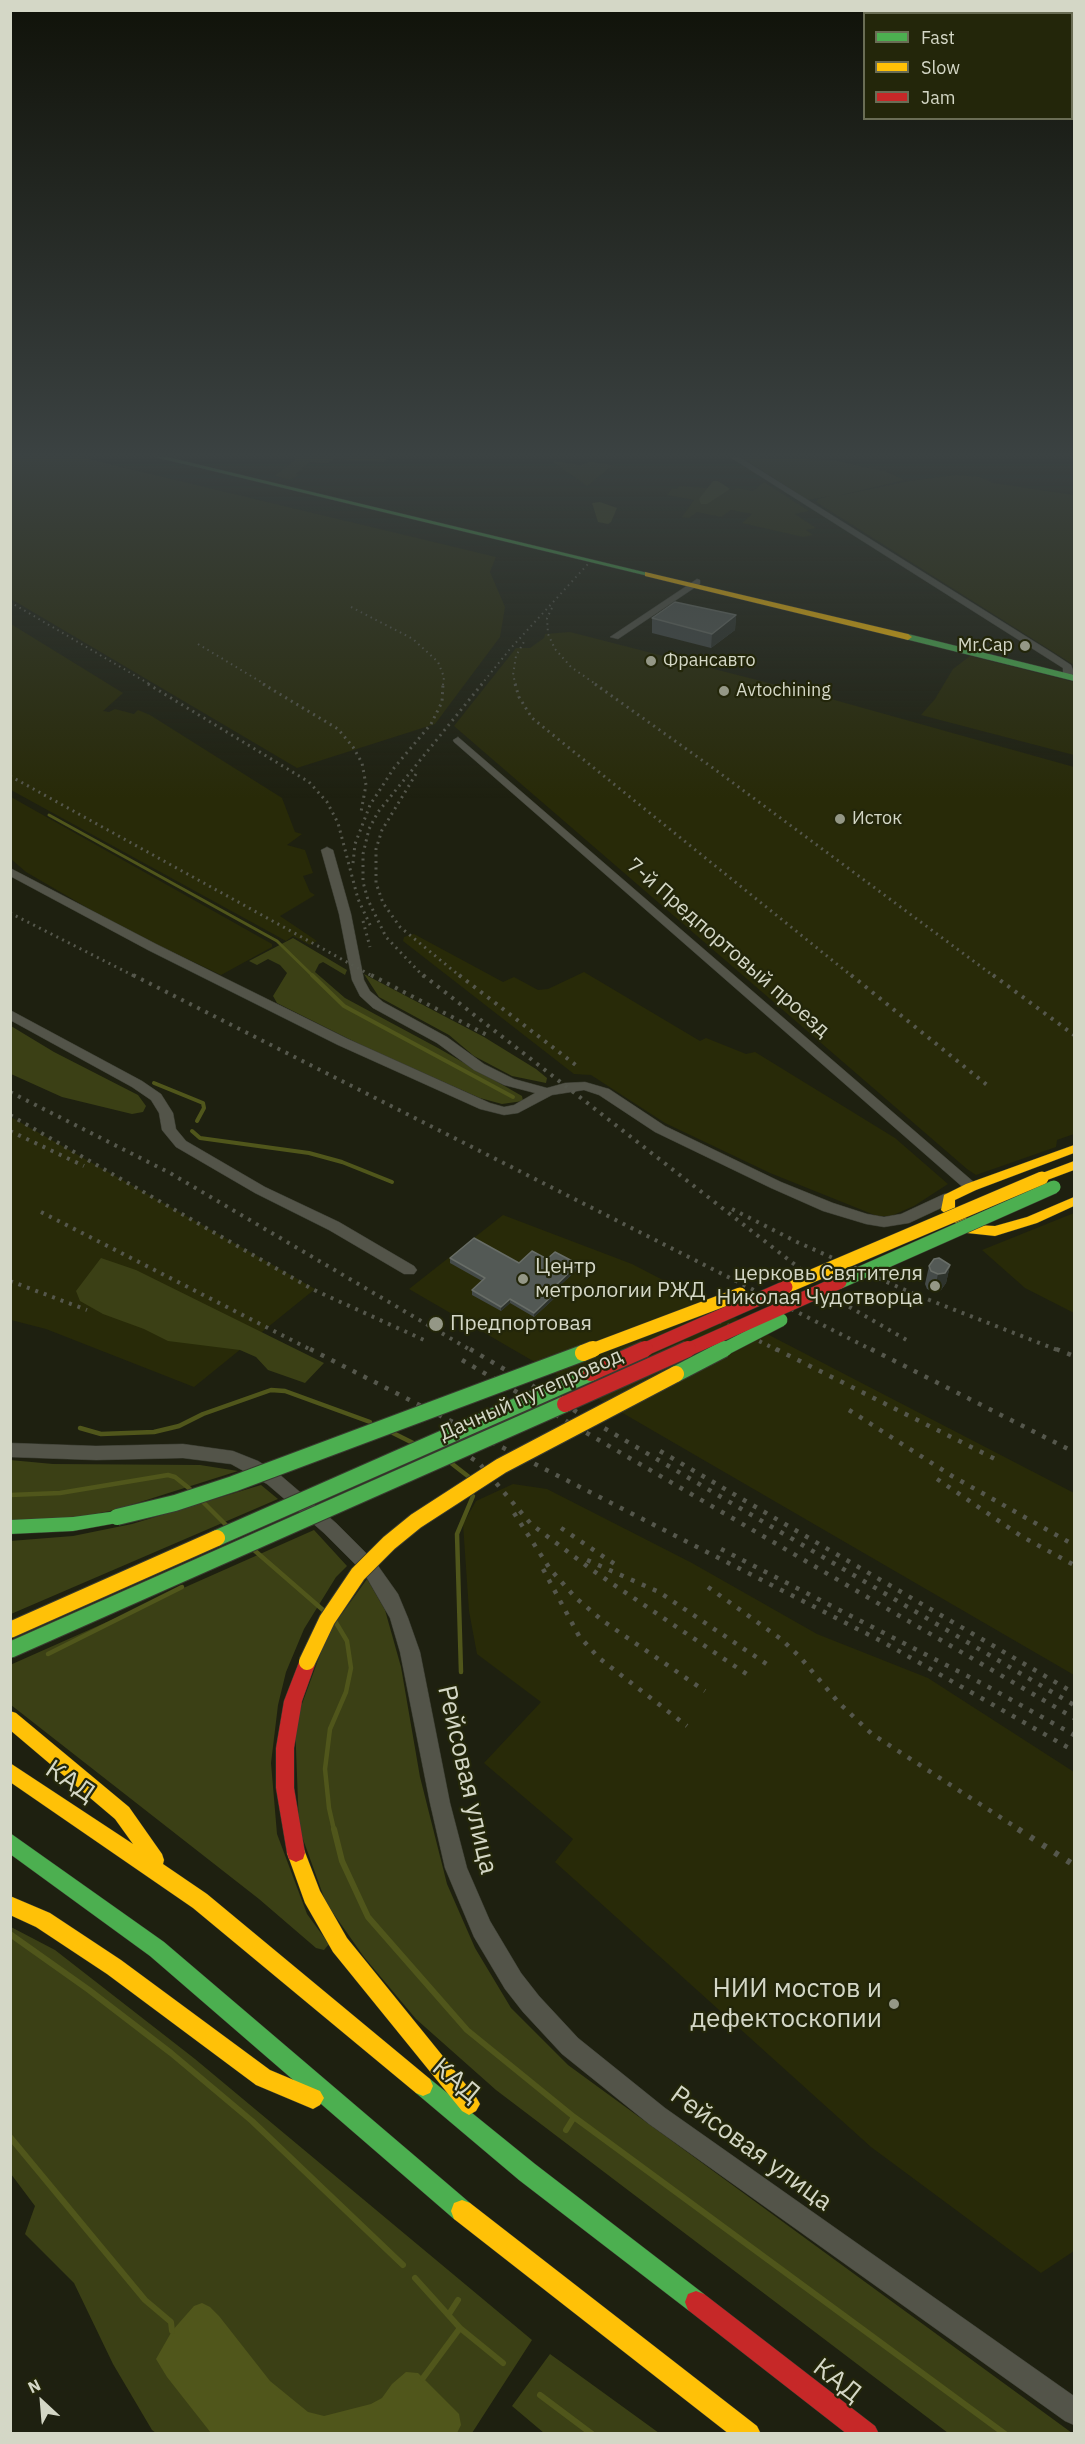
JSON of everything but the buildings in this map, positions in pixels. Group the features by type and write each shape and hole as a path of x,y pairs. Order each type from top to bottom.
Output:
{"main road":[{"path":"644,571 695,583"},
{"path":"645,571 1071,675"},
{"path":"1074,1149 971,1187 949,1198 948,1210 972,1230 983,1232 1012,1228 1074,1201"},
{"name":"Дачный путепровод","path":"10,1630 906,1234 1074,1165"},
{"name":"Дачный путепровод","path":"10,1650 903,1252 1072,1180"},
{"path":"10,1527 73,1524 117,1517 175,1503 233,1484 663,1324 845,1253 906,1234"},
{"path":"527,2172 429,2058 340,1945 312,1896 297,1856 285,1788 285,1748 292,1701 307,1662 327,1620 358,1574 389,1543 441,1503 501,1466 883,1269 903,1252"},
{"path":"10,1719 122,1813 169,1879"},
{"name":"КАД","path":"10,1771 169,1879 209,1909 527,2172 867,2433"},
{"path":"10,1842 157,1949 488,2233 749,2433"},
{"path":"10,1905 43,1920 114,1967 263,2078 344,2111"}],"street":[{"path":"916,571 1068,667 1071,675"},
{"path":"615,637 695,583"},
{"name":"7-й Предпортовый проезд","path":"458,740 971,1187"},
{"path":"327,850 345,914 358,980 365,993 378,1005 442,1040 479,1067 509,1082 547,1092"},
{"path":"10,871 152,947 343,1042 485,1106 504,1111 518,1109 547,1092 565,1087 585,1086 604,1092 660,1129 776,1185 828,1207 866,1219 884,1222 904,1219 949,1198"},
{"path":"10,1014 137,1084 156,1097 166,1113 169,1130 182,1144 260,1190 334,1226 409,1270"},
{"name":"Рейсовая улица","path":"10,1450 96,1453 183,1451 233,1458 273,1479 330,1528 370,1568 391,1600 399,1618 410,1652 442,1813 456,1868 482,1929 507,1972 531,2004 570,2046 657,2116 1074,2412"}],"shaded area":[{"path":"11,571 490,571 505,607 500,637 435,724 297,768 11,599"},
{"path":"925,571 1074,571 1074,665"},
{"path":"11,624 123,693 103,711 109,712 115,709 134,714 138,710 150,715 282,798 295,832 302,834 287,845 305,850 313,873 303,876 310,892 315,895 280,916 317,941 310,945 293,936 286,941 11,790"},
{"path":"570,632 831,699 1074,767 1074,1134 1057,1140 1056,1147 976,1175 454,726 516,648 530,648 544,638 545,634"},
{"path":"970,656 1074,682 1074,755 921,715 935,699 953,669"},
{"path":"11,797 272,944 272,947 221,975 122,928 26,872 11,859"},
{"path":"414,934 503,982 514,977 538,990 548,989 584,972 700,1041 706,1038 746,1054 755,1052 895,1138 948,1184 914,1206 891,1216 877,1216 770,1173 665,1123 591,1075 574,1074 403,941 404,937"},
{"path":"293,938 347,970 345,975 323,962 319,964 315,972 345,998 522,1096 523,1101 502,1104 480,1098 371,1050 277,1003 273,996 287,973 280,965 268,959 257,965 249,961"},
{"path":"364,974 484,1037 536,1069 547,1078 546,1083 512,1076 474,1056 449,1035 379,997"},
{"path":"11,1026 54,1052 138,1095 146,1106 143,1112 132,1114 62,1097 11,1074"},
{"path":"11,1117 315,1289 194,1387 46,1329 11,1320"},
{"path":"1074,1213 1074,1313 1025,1288 982,1250"},
{"path":"503,1215 632,1264 1074,1493 1074,1675 409,1289"},
{"path":"101,1258 136,1270 324,1363 305,1383 268,1370 256,1357 240,1350 168,1341 144,1329 103,1314 80,1301 76,1291"},
{"path":"10,1460 53,1464 200,1465 238,1471 115,1510 74,1518 11,1521"},
{"name":"НИИ мостов и дефектоскопии","path":"513,1484 547,1489 692,1563 817,1634 928,1678 1074,1772 1074,2251 1041,2273 871,2147 555,1862 573,1839 484,1763 541,1702 477,1654 469,1611 463,1524 476,1501"},
{"path":"261,1485 278,1499 11,1614 10,1541 73,1536 132,1524"},
{"path":"314,1530 347,1566 336,1577 304,1629 286,1672 278,1705 271,1763 277,1834 307,1914 329,1944 324,1950 316,1948 259,1899 11,1705 10,1665"},
{"path":"367,1579 385,1610 401,1667 420,1777 447,1884 475,1948 511,2008 568,2065 1072,2433 948,2433 496,2090 416,2019 364,1957 326,1903 299,1828 295,1723 328,1633"},
{"path":"11,1927 55,1950 195,2059 532,2340 472,2433 156,2433 152,2430 113,2364 74,2283 25,2234 35,2206 11,2174"},
{"path":"202,2303 219,2316 270,2381 308,2412 324,2416 371,2404 382,2398 392,2384 406,2372 418,2373 459,2414 461,2425 457,2433 211,2433 167,2377 156,2359 172,2331 194,2306"},
{"path":"550,2354 659,2433 544,2433 512,2406"}],"waterway":[{"path":"49,815 277,941 314,977"},
{"path":"312,975 344,1006 513,1097"},
{"path":"154,1083 203,1103 204,1108 197,1121"},
{"path":"192,1131 200,1138 309,1153 342,1162 392,1182"},
{"path":"80,1428 101,1434 154,1432 179,1426 203,1414 271,1390 285,1391 370,1422"},
{"path":"393,1433 413,1443"},
{"path":"451,1463 469,1477"},
{"path":"10,1495 60,1493 168,1475 175,1477 190,1489"},
{"path":"461,1672 457,1534 473,1496"},
{"path":"204,1503 226,1525"},
{"path":"254,1550 323,1610"},
{"path":"48,1654 182,1587"},
{"path":"334,1830 325,1769 330,1729 346,1692 351,1668 347,1641 335,1621"},
{"path":"334,1829 342,1861 368,1917 467,2030 574,2117"},
{"path":"10,1934 89,1990 171,2053 252,2121 403,2265"},
{"path":"566,2130 574,2117"},
{"path":"574,2117 1005,2434"},
{"path":"10,2137 145,2300 171,2322 172,2331"},
{"path":"415,2278 460,2328"},
{"path":"449,2314 458,2300"},
{"path":"423,2378 460,2328"},
{"path":"460,2328 503,2363"},
{"path":"540,2395 592,2434"}],"railway":[{"path":"481,685 510,649 582,571"},
{"path":"10,602 151,685"},
{"path":"351,607 413,639 438,662 444,677 443,685"},
{"path":"552,608 547,618 548,634 555,649 571,667 597,685"},
{"path":"516,685 513,675 516,656 525,640"},
{"path":"198,644 266,685"},
{"path":"148,684 309,782 327,802 338,823 358,899 371,927"},
{"path":"263,684 338,729 353,747 362,763 366,785 361,812"},
{"path":"353,863 355,844 370,805 394,768 431,724 442,702 443,684"},
{"path":"424,977 386,937 368,900 363,882 363,854 369,829 378,812 482,684"},
{"path":"515,684 519,697 532,718 853,977"},
{"path":"595,684 713,768 995,977"},
{"path":"416,774 382,830 376,849 376,883 383,903 400,927 461,977"},
{"path":"10,776 374,977"},
{"path":"10,913 136,977"},
{"path":"363,921 370,947"},
{"path":"133,975 874,1351"},
{"path":"371,975 489,1036"},
{"path":"423,975 848,1306 910,1342"},
{"path":"459,975 577,1066"},
{"path":"851,975 987,1085"},
{"path":"993,975 1074,1035"},
{"path":"10,1092 170,1173 472,1351"},
{"path":"10,1115 312,1289 424,1340"},
{"path":"10,1131 84,1166"},
{"path":"732,1209 797,1242 914,1294 1060,1351"},
{"path":"41,1212 313,1351"},
{"path":"10,1281 87,1310"},
{"path":"719,1321 779,1351"},
{"path":"310,1349 883,1642 1074,1751"},
{"path":"470,1349 1074,1705"},
{"path":"776,1349 995,1459"},
{"path":"871,1349 1074,1452"},
{"path":"1056,1349 1074,1356"},
{"path":"462,1360 1074,1718"},
{"path":"849,1410 952,1476 1074,1545"},
{"path":"451,1445 479,1463 531,1524 592,1570 748,1675"},
{"path":"660,1451 1074,1693"},
{"path":"937,1479 1021,1536 1074,1565"},
{"path":"514,1513 550,1569 576,1598 603,1621 705,1691"},
{"path":"561,1528 619,1567"},
{"path":"721,1549 985,1685 1074,1735"},
{"path":"587,1560 659,1592 771,1667"},
{"path":"543,1569 579,1636 599,1658 687,1726"},
{"path":"708,1587 781,1639 800,1657 839,1703 872,1734 1020,1830"},
{"path":"1018,1829 1074,1865"}],"traffic: fast":[{"path":"636,571 648,574"},
{"path":"908,637 1074,678"},
{"path":"840,1282 1054,1187"},
{"path":"676,1374 781,1320"},
{"path":"117,1517 175,1503 233,1484 583,1353"},
{"path":"217,1538 591,1373"},
{"path":"10,1650 565,1404"},
{"path":"10,1527 73,1524 117,1517"},
{"path":"10,1842 157,1949 462,2211"},
{"path":"423,2086 527,2172 696,2302"}],"traffic: slow":[{"path":"648,574 908,637"},
{"path":"1074,1149 971,1187 949,1198 948,1210 972,1230 995,1231 1032,1220 1074,1201"},
{"path":"1042,1178 1074,1165"},
{"path":"786,1287 1042,1178"},
{"path":"583,1353 740,1294"},
{"path":"307,1662 327,1620 358,1574 389,1543 416,1521 501,1466 676,1374"},
{"path":"10,1630 217,1538"},
{"path":"10,1719 122,1813 155,1860"},
{"path":"10,1771 200,1901 423,2086"},
{"path":"296,1853 312,1896 340,1945 469,2104"},
{"path":"10,1905 43,1920 114,1967 263,2078 313,2098"},
{"path":"462,2211 749,2434"}],"traffic: jam":[{"path":"565,1404 840,1282"},
{"path":"591,1373 786,1287"},
{"path":"296,1853 285,1788 285,1748 293,1701 307,1662"},
{"path":"696,2302 867,2434"}],"place":[{"name":"Mr.Cap","path":"1025,646"},
{"name":"Франсавто","path":"651,661"},
{"name":"Avtochining","path":"724,691"},
{"name":"Исток","path":"840,819"},
{"name":"Центр метрологии РЖД","path":"523,1279"},
{"name":"церковь Святителя Николая Чудотворца","path":"935,1286"},
{"name":"Предпортовая","path":"436,1324"},
{"name":"НИИ мостов и дефектоскопии","path":"894,2004"}]}
